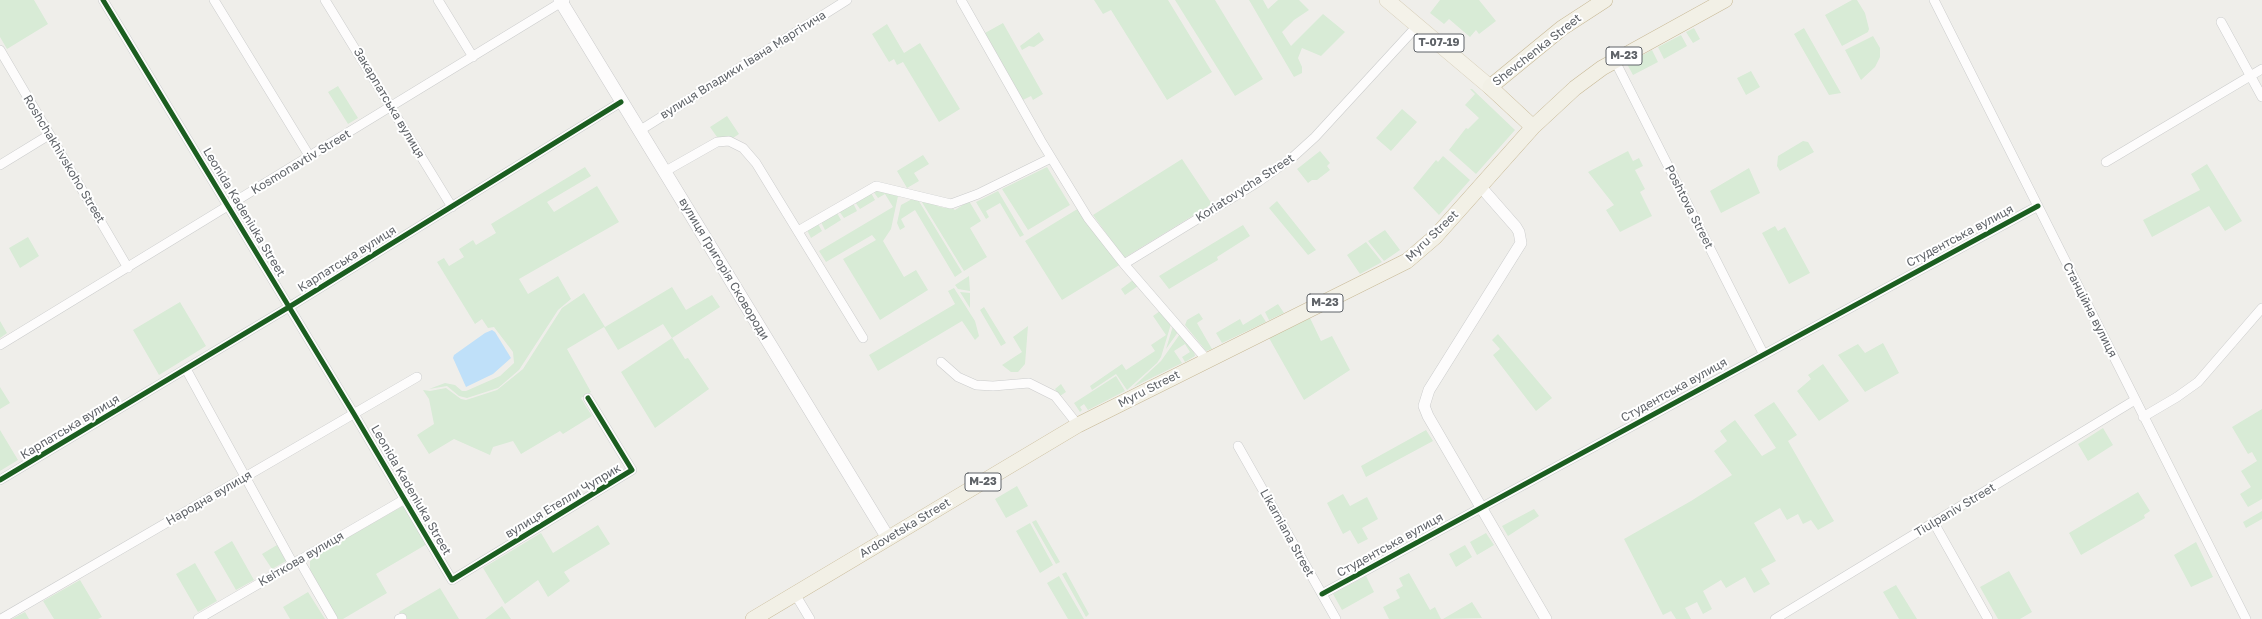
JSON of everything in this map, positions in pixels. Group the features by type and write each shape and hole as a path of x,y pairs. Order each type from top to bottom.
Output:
{"highway":[{"name":"Shevchenka Street","path":"1490,87 1562,28 1606,0"},
{"name":"Myru Street","path":"1078,426 1207,360 1386,274 1407,262 1435,237 1533,127 1575,88 1615,61 1710,4 1725,0"},
{"path":"1490,87 1533,127"},
{"name":"Ardovetska Street","path":"753,619 1078,426"}],"main road":[{"name":"Т-07-19","path":"1387,0 1490,87"},
{"name":"вулиця Григорія Сковороди","path":"562,1 621,102 888,538"}],"street":[{"name":"Leonida Kadeniuka Street","path":"103,0 229,206 452,580"},
{"path":"214,0 310,156"},
{"name":"Закарпатська вулиця","path":"325,0 452,207"},
{"path":"438,0 473,57"},
{"name":"вулиця Владики Івана Маргітича","path":"639,131 847,0"},
{"path":"961,0 1051,158 1088,218 1124,264 1207,360"},
{"name":"Станційна вулиця","path":"1934,0 2246,619"},
{"name":"Kosmonavtiv Street","path":"0,345 473,57 562,1"},
{"path":"2222,22 2262,97"},
{"name":"Koriatovycha Street","path":"1124,264 1258,182 1293,157 1315,138 1418,25"},
{"name":"Roshchakhivskoho Street","path":"0,50 128,268"},
{"name":"Poshtova Street","path":"1615,61 1763,353"},
{"path":"2106,162 2262,69"},
{"name":"Карпатська вулиця","path":"0,480 289,307 621,102"},
{"path":"0,165 50,135"},
{"path":"664,172 717,142 729,141 743,148 756,163 863,338"},
{"path":"798,231 876,186 951,204 978,194 1051,158"},
{"path":"1480,186 1516,227 1519,232 1521,243 1429,390 1424,406 1428,416 1546,619"},
{"name":"Студентська вулиця","path":"1322,594 1763,353 2038,206"},
{"path":"2143,416 2177,397 2198,382 2262,308"},
{"path":"941,362 958,377 976,385 993,386 1029,383 1055,396 1078,426"},
{"path":"186,369 246,477 296,562 333,619"},
{"name":"Народна вулиця","path":"1,619 417,377"},
{"name":"вулиця Етелли Чуприк","path":"452,580 632,470 588,398"},
{"name":"Tiulpaniv Street","path":"1775,619 2135,400"},
{"name":"Likarniana Street","path":"1238,446 1336,619"},
{"name":"Квіткова вулиця","path":"198,619 405,499"},
{"path":"1934,523 1988,619"},
{"path":"795,594 810,619"}],"green space":[{"path":"0,0 34,0 48,24 7,49 0,37"},
{"path":"1094,0 1168,0 1212,72 1167,100 1111,10 1103,14"},
{"path":"1175,0 1215,0 1263,79 1235,96"},
{"path":"1249,0 1263,0 1268,9 1278,0 1299,0 1309,10 1294,20 1282,32 1291,46 1323,14 1345,32 1321,56 1302,48 1298,58 1302,67 1302,73 1294,77"},
{"path":"1440,0 1479,0 1496,21 1479,34 1476,30 1470,37 1449,19 1444,24 1430,13"},
{"path":"1852,0 1857,0 1865,13 1869,29 1868,32 1842,46 1825,15"},
{"path":"1003,23 1043,94 1033,100 1031,96 1023,100 985,33"},
{"path":"887,24 904,53 920,43 960,109 939,122 903,62 897,65 894,59 889,62 872,34"},
{"path":"1694,28 1700,39 1693,43 1686,32"},
{"path":"1804,28 1841,93 1829,95 1794,34"},
{"path":"1039,32 1044,40 1034,47 1029,46 1022,50 1020,46"},
{"path":"1681,35 1687,46 1664,59 1658,47"},
{"path":"1873,36 1880,48 1880,57 1875,67 1861,80 1845,50"},
{"path":"1652,50 1658,62 1633,75 1627,64"},
{"path":"1751,71 1760,87 1746,95 1737,78"},
{"path":"338,86 358,118 348,124 328,92"},
{"path":"1470,89 1472,89 1515,130 1476,174 1449,150 1466,128 1468,129 1479,118 1465,105 1475,94"},
{"path":"1402,109 1417,122 1391,151 1376,138"},
{"path":"727,116 739,134 733,138 717,137 710,127"},
{"path":"1803,141 1808,142 1814,152 1780,171 1777,166 1778,156"},
{"path":"1320,151 1330,163 1327,166 1330,170 1317,180 1312,180 1308,183 1297,169"},
{"path":"1628,151 1633,161 1639,158 1643,166 1635,170 1645,189 1640,192 1652,216 1620,232 1606,210 1614,205 1588,172"},
{"path":"923,155 929,164 914,173 919,181 907,188 897,171"},
{"path":"1443,156 1470,180 1439,215 1413,188 1436,160 1438,162"},
{"path":"1182,159 1212,204 1124,258 1093,215"},
{"path":"2207,164 2242,221 2225,231 2209,206 2152,237 2143,220 2200,190 2191,174"},
{"path":"585,167 591,176 547,202 554,212 597,186 619,222 519,279 528,294 558,276 571,299 558,310 519,370 498,388 467,398 459,396 447,386 429,389 445,383 455,385 462,391 466,391 500,376 514,363 513,352 494,327 488,328 482,319 475,324 437,262 444,258 449,266 464,257 459,249 473,240 476,245 496,233 491,224"},
{"path":"1047,167 1070,205 1028,230 1002,189"},
{"path":"1749,168 1760,193 1721,213 1710,191"},
{"path":"876,190 898,196 891,229 883,241 904,277 916,270 928,290 880,320 843,259 876,240 872,235 826,262 819,251 893,207 885,194 878,198 873,191"},
{"path":"998,191 1024,235 1020,237 1000,203 986,211 989,217 986,219 976,202"},
{"path":"871,193 875,200 860,209 855,202"},
{"path":"914,198 917,198 962,272 955,277 915,210 901,219 905,227 900,230 897,223 901,205"},
{"path":"920,199 938,203 937,206 945,208 946,205 955,210 969,201 981,221 970,228 987,257 964,271"},
{"path":"1277,201 1316,250 1308,255 1269,208"},
{"path":"853,203 857,211 844,218 839,211"},
{"path":"1079,208 1121,264 1062,300 1025,241"},
{"path":"837,213 841,220 825,230 821,222"},
{"path":"818,224 822,231 811,238 807,230"},
{"path":"1243,225 1250,236 1217,257 1218,260 1169,289 1159,276"},
{"path":"1775,226 1778,231 1785,227 1810,273 1789,284 1762,233"},
{"path":"1385,230 1400,250 1384,261 1368,241"},
{"path":"28,237 39,256 20,268 9,248"},
{"path":"1366,242 1382,262 1360,274 1347,255"},
{"path":"969,276 970,291 958,289 955,285"},
{"path":"1133,280 1138,286 1125,295 1121,289"},
{"path":"672,287 686,310 712,295 720,307 672,338 663,324 618,350 604,327 567,349 591,392 581,398 592,416 563,434 560,431 521,454 513,441 493,447 490,455 454,439 429,454 417,435 434,424 429,399 423,390 430,391 446,388 461,399 466,400 497,390 523,369 562,308 584,293 605,327"},
{"path":"954,288 975,321 979,336 975,340 962,321 878,371 869,355 955,304 948,291"},
{"path":"960,292 970,293 970,308"},
{"path":"180,302 206,346 159,375 133,330"},
{"path":"1278,304 1284,313 1269,320 1265,312"},
{"path":"984,307 1006,343 1001,346 980,310"},
{"path":"1160,311 1171,324 1161,357 1157,363 1127,390 1116,374 1092,390 1090,386 1122,364 1126,370 1155,351 1151,345 1166,335 1153,316"},
{"path":"1199,313 1203,319 1197,323 1212,349 1206,351 1185,325 1187,320"},
{"path":"1261,314 1266,322 1222,343 1216,333 1240,319 1243,325"},
{"path":"1310,318 1321,341 1332,336 1350,370 1304,400 1269,338"},
{"path":"0,321 7,333 0,338"},
{"path":"1028,326 1025,364 1018,372 1011,372 1002,365 1022,352 1013,337"},
{"path":"1173,326 1178,332 1166,349"},
{"path":"1180,334 1194,351 1195,356 1185,362 1182,357 1190,352 1185,344 1174,351 1182,363 1133,387 1161,361"},
{"path":"1498,334 1552,398 1536,411 1493,355 1500,349 1492,340"},
{"path":"672,338 685,359 688,358 709,389 655,428 621,372"},
{"path":"1883,343 1899,373 1865,392 1838,355 1858,344 1865,353"},
{"path":"1823,364 1849,401 1819,421 1797,391 1811,379 1808,375"},
{"path":"1116,376 1125,391 1088,410 1084,404 1080,407 1082,410 1080,412 1074,403"},
{"path":"1061,384 1066,392 1060,396 1055,389"},
{"path":"0,387 10,403 0,409"},
{"path":"1774,402 1797,435 1788,441 1834,521 1818,530 1811,520 1803,524 1798,514 1787,520 1780,508 1754,523 1776,561 1761,569 1770,584 1754,593 1745,577 1726,588 1721,580 1703,591 1712,609 1703,614 1697,602 1685,608 1691,619 1676,619 1671,611 1663,615 1624,539 1691,501 1732,475 1714,451 1727,441 1720,431 1735,420 1762,456 1776,448 1754,415"},
{"path":"2262,409 2262,499 2248,507 2240,494 2251,487 2241,471 2257,461 2252,452 2248,454 2232,427"},
{"path":"2103,428 2113,445 2088,461 2078,444"},
{"path":"0,430 18,460 0,471"},
{"path":"1426,430 1433,441 1366,477 1361,466"},
{"path":"1017,486 1028,506 1006,518 995,499"},
{"path":"2138,492 2150,511 2144,515 2145,518 2081,555 2069,533"},
{"path":"1343,494 1350,506 1367,497 1378,519 1362,528 1368,539 1358,544 1350,530 1343,534 1327,503"},
{"path":"401,507 405,507 427,544 376,574 387,593 343,619 338,619 310,570 310,561 317,555"},
{"path":"1534,509 1539,516 1508,536 1502,526"},
{"path":"2262,511 2262,519 2246,528 2243,522"},
{"path":"1036,520 1060,562 1056,564 1032,522"},
{"path":"1030,523 1053,565 1040,573 1016,531"},
{"path":"598,525 610,544 564,572 570,581 548,597 538,580 505,604 483,568 541,533 553,553"},
{"path":"1486,533 1494,545 1477,555 1470,542"},
{"path":"232,541 254,580 236,590 214,552"},
{"path":"2196,542 2213,577 2191,587 2174,555"},
{"path":"277,545 286,561 272,569 262,554"},
{"path":"1465,545 1472,557 1456,567 1449,554"},
{"path":"195,563 217,601 198,612 176,574"},
{"path":"2009,571 2032,612 2020,619 1998,619 1980,587"},
{"path":"1066,572 1089,614 1086,617 1062,574"},
{"path":"1409,573 1430,610 1435,607 1441,619 1389,619 1383,607 1400,598 1396,590 1403,586 1399,578"},
{"path":"1059,576 1084,619 1068,619 1047,583"},
{"path":"1366,576 1374,592 1342,610 1333,594"},
{"path":"80,580 102,617 98,619 54,619 43,601"},
{"path":"1896,585 1917,619 1899,619 1883,592"},
{"path":"440,588 459,619 403,619 399,612"},
{"path":"308,592 325,619 290,619 283,607"},
{"path":"1472,602 1482,618 1443,619"},
{"path":"502,606 511,619 485,619"},
{"path":"25,612 29,619 12,619"}],"water":[{"path":"492,330 495,332 511,358 493,374 466,387 453,358 454,355 485,333"}],"cycle path":[{"path":"103,0 354,414 452,580 632,470 588,398"},
{"path":"0,480 289,307 621,102"},
{"path":"1322,594 2038,206"}]}
